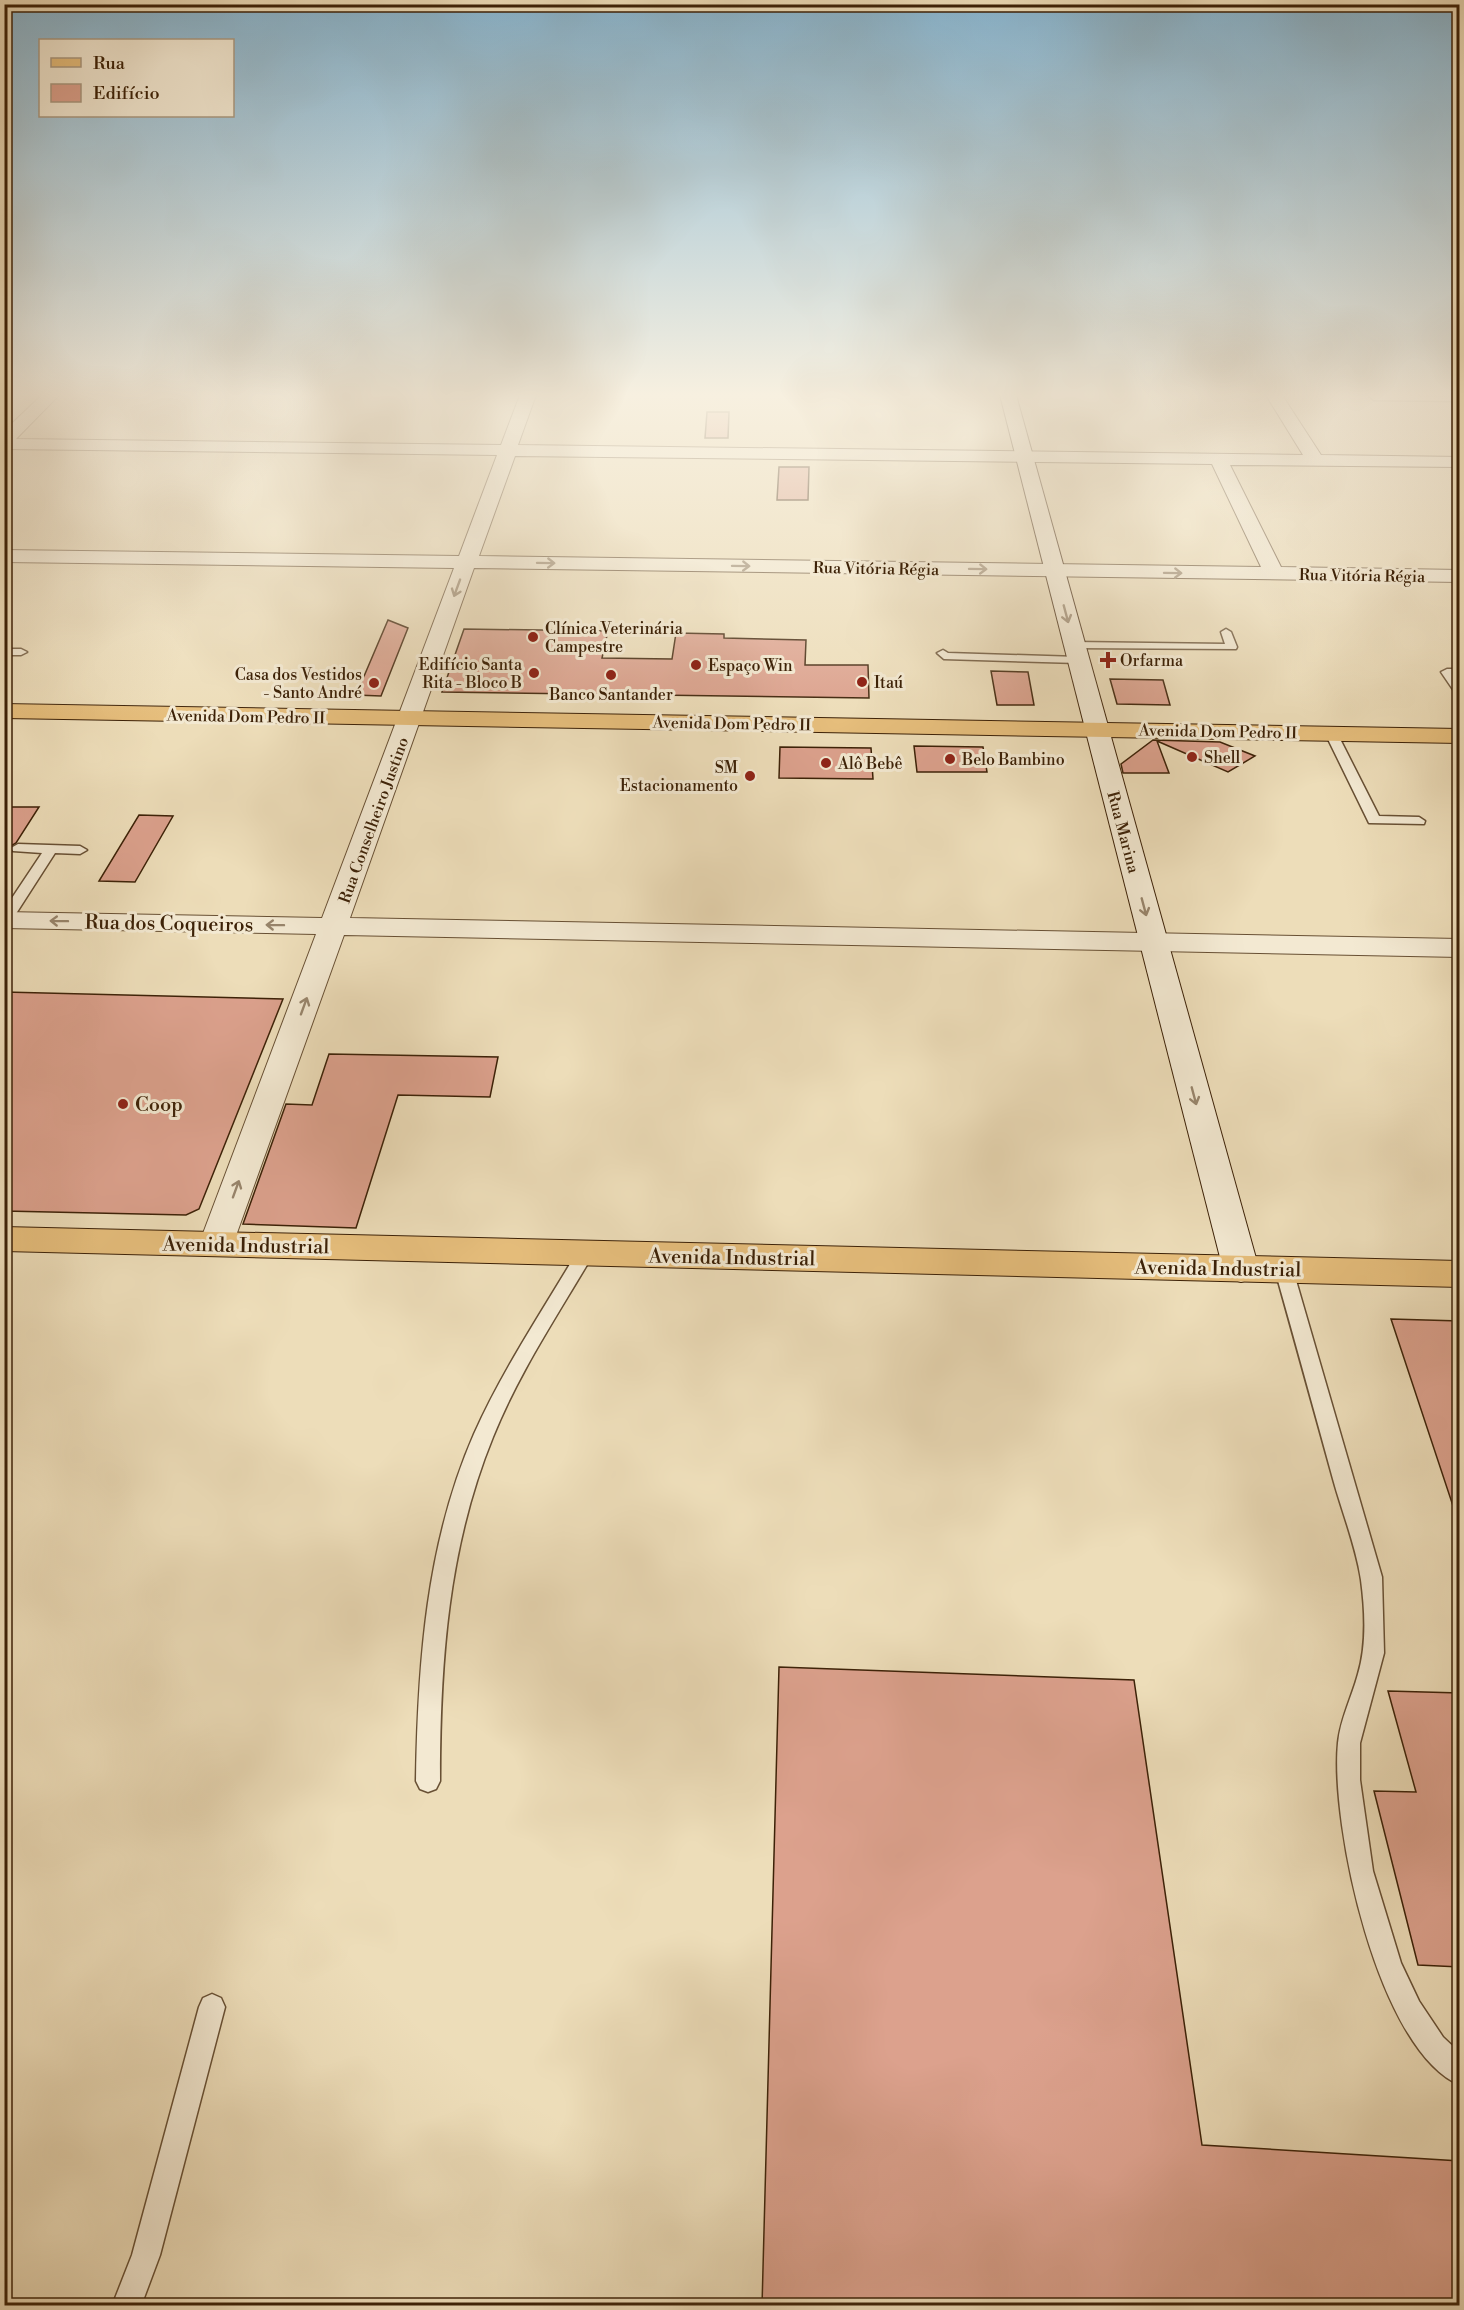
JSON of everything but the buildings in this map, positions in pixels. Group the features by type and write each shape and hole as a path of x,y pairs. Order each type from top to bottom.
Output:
{"main road":[{"name":"Avenida Dom Pedro II","path":"4,699 411,713"},
{"name":"Avenida Dom Pedro II","path":"4,711 411,713 1095,723 1460,723"},
{"name":"Avenida Dom Pedro II","path":"1095,723 1460,736"},
{"name":"Avenida Industrial","path":"4,1239 1460,1274"}],"street":[{"name":"Rua Conselheiro Justino","path":"216,1244 488,503"},
{"name":"Rua Marina","path":"1036,503 1241,1269"},
{"path":"1239,503 1274,574"},
{"name":"Rua Vitória Régia","path":"4,556 1460,576"},
{"name":"Rua dos Coqueiros","path":"5,920 1460,948"}],"lane":[{"path":"943,653 944,656 1232,647 1226,632"},
{"path":"4,652 21,652"},
{"path":"1460,672 1447,672 1460,692"},
{"path":"1331,733 1374,820 1419,821"},
{"path":"18,848 80,850"},
{"path":"5,920 51,849"},
{"path":"428,1781 430,1667 443,1569 456,1514 473,1461 499,1404 585,1253"},
{"path":"1284,1270 1371,1577 1375,1621 1372,1665 1350,1741 1348,1785 1360,1864 1385,1955 1411,2014 1450,2065 1460,2072"},
{"path":"126,2306 146,2255 212,2007"}],"place":[{"name":"Clínica Veterinária Campestre","path":"533,637"},
{"name":"Orfarma","path":"1108,660"},
{"name":"Espaço Win","path":"696,665"},
{"name":"Edifício Santa Rita - Bloco B","path":"534,673"},
{"name":"Banco Santander","path":"611,675"},
{"name":"Itaú","path":"862,682"},
{"name":"Casa dos Vestidos - Santo André","path":"374,683"},
{"name":"Shell","path":"1192,757"},
{"name":"Belo Bambino","path":"950,759"},
{"name":"Alô Bebê","path":"826,763"},
{"name":"SM Estacionamento","path":"750,776"},
{"name":"Coop","path":"123,1104"}]}
